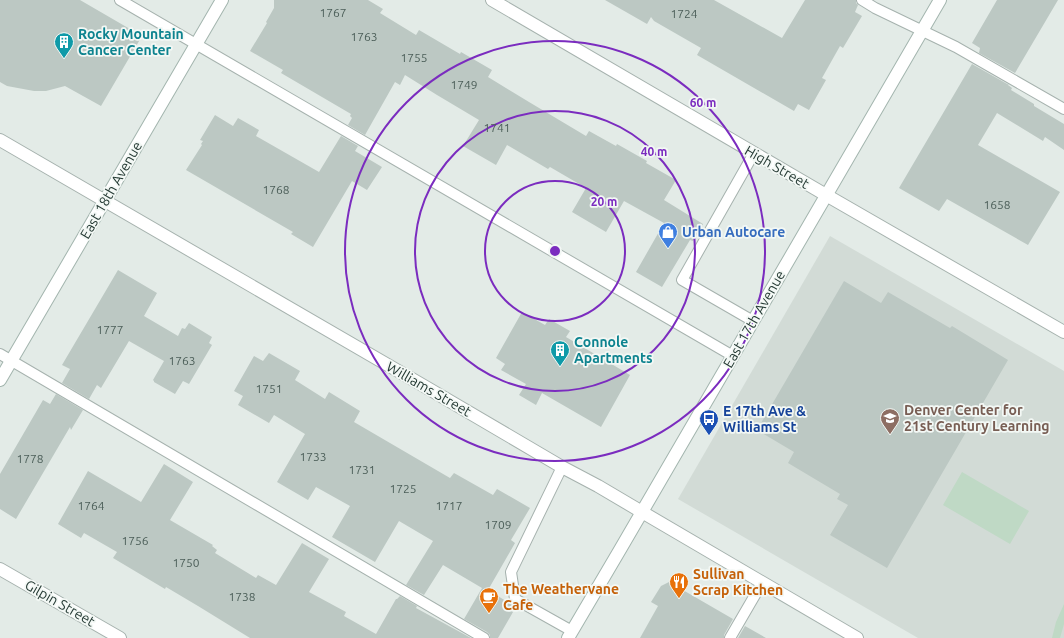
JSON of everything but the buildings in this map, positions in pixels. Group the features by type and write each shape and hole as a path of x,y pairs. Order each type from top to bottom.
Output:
{"street":[{"name":"East 18th Avenue","path":"0,380 222,0"},
{"name":"High Street","path":"492,0 826,196 1064,332"},
{"name":"East 17th Avenue","path":"570,634 940,0"},
{"name":"Williams Street","path":"0,140 562,467 598,486 857,638"},
{"name":"Gilpin Street","path":"0,569 120,638"}],"lane":[{"path":"120,0 733,356"},
{"path":"862,0 956,47 1064,109"},
{"path":"753,321 682,280 754,153"},
{"path":"0,354 484,638"},
{"path":"562,467 544,501 511,572 515,599 570,634"},
{"path":"730,638 762,582"}],"shaded area":[{"name":"Denver Center for 21st Century Learning","path":"830,236 1064,371 1064,638 918,638 678,499"}],"green space":[{"path":"962,472 1029,511 1010,544 943,505"},
{"path":"1064,604 1064,624 1060,638 1052,638 1056,622"}],"place":[{"name":"Rocky Mountain Cancer Center","path":"64,59"},
{"name":"Urban Autocare","path":"668,249"},
{"name":"Connole Apartments","path":"560,367"},
{"name":"Denver Center for 21st Century Learning","path":"890,435"},
{"name":"E 17th Ave & Williams St","path":"709,436"},
{"name":"Sullivan Scrap Kitchen","path":"679,599"},
{"name":"The Weathervane Cafe","path":"489,614"}]}
